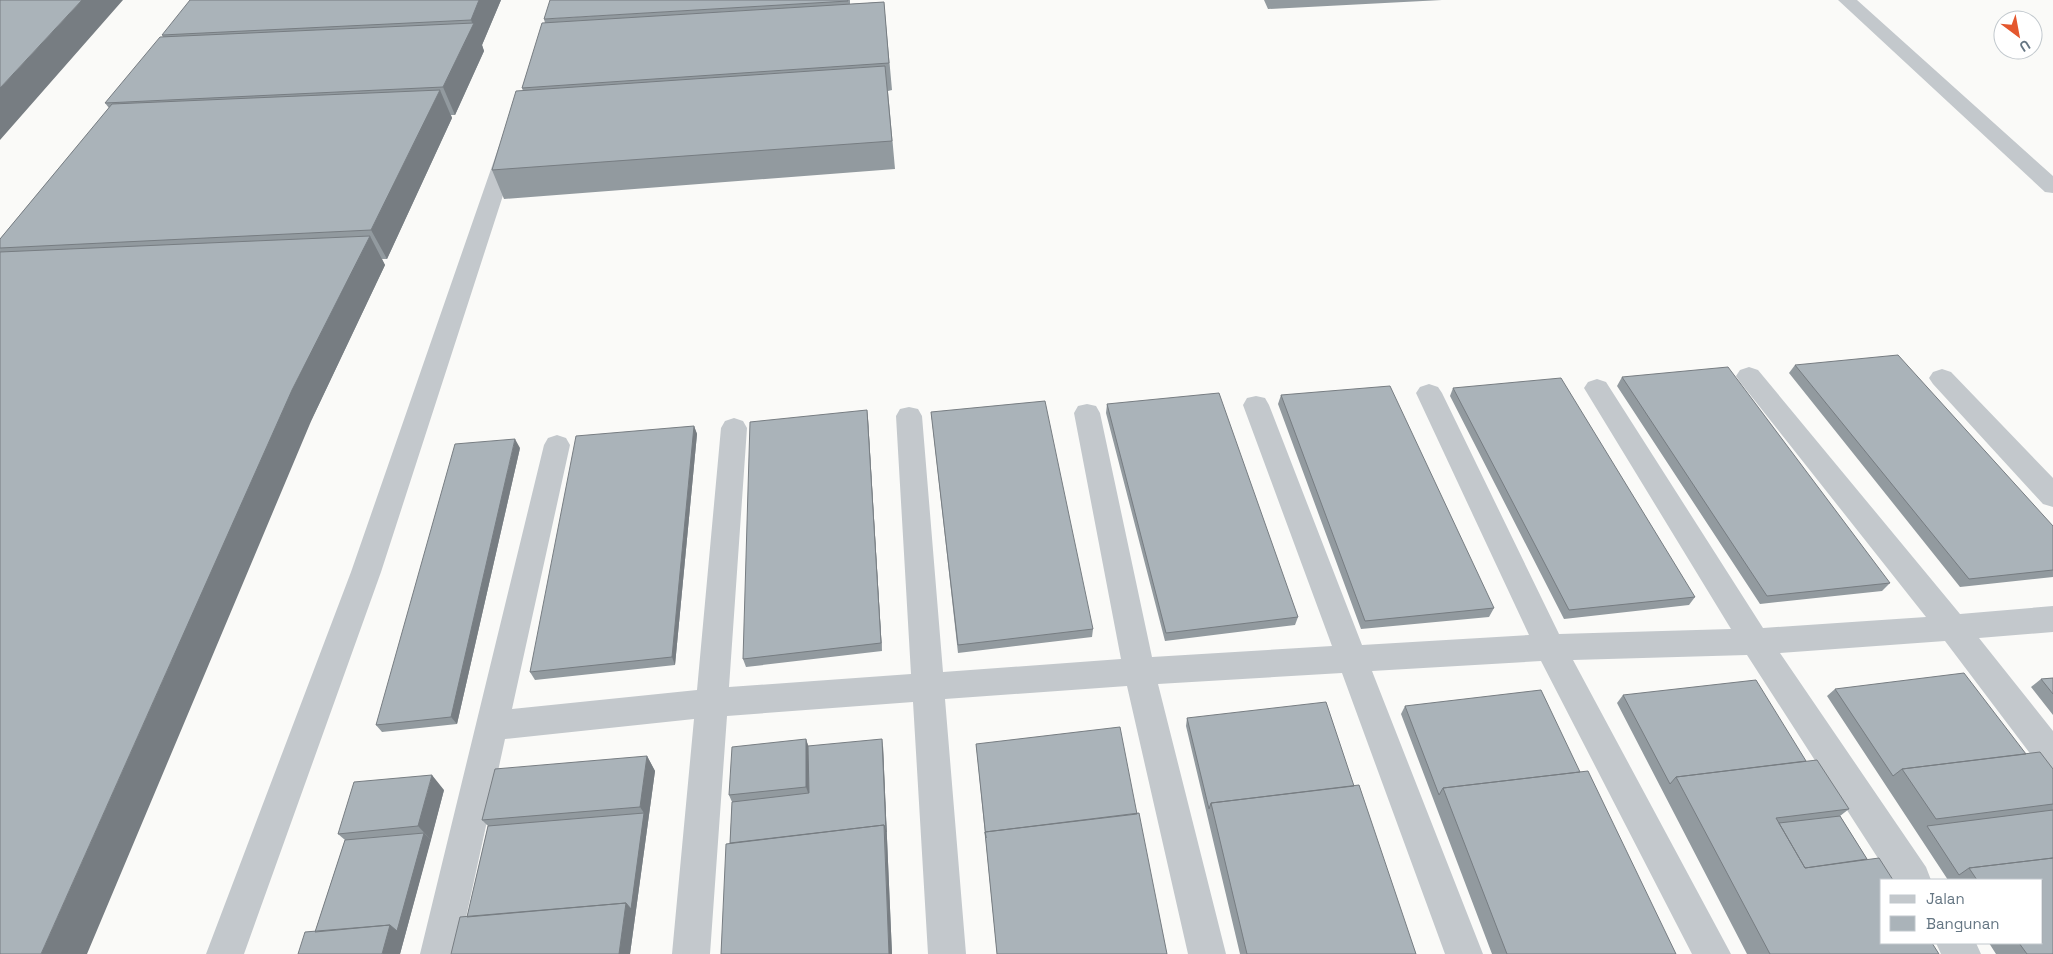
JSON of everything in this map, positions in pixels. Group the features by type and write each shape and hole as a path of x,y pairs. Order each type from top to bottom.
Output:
{"street":[{"path":"1847,0 2053,187"},
{"path":"225,954 366,572 517,122"},
{"path":"1749,376 1953,628 2053,757"},
{"path":"1942,378 2053,496"},
{"path":"1597,388 1755,642 1912,879"},
{"path":"1429,393 1550,647 1712,954"},
{"path":"1256,406 1464,954"},
{"path":"1087,413 1139,671 1207,954"},
{"path":"909,416 947,954"},
{"path":"691,954 734,428"},
{"path":"439,954 557,445"},
{"path":"492,726 711,703 1139,671 1550,647 1755,642 2053,619"}],"building":[{"path":"0,0 82,0 0,88"},
{"path":"190,0 479,0 471,20 162,35"},
{"path":"550,0 848,0 848,1 544,19"},
{"path":"884,2 889,63 522,88 542,23"},
{"path":"474,23 443,87 105,103 160,37"},
{"path":"885,66 892,141 492,170 516,91"},
{"path":"440,90 371,230 0,248 0,239 112,104"},
{"path":"370,236 292,390 41,954 0,954 0,252"},
{"path":"1898,355 2053,526 2053,570 1969,579 1795,365"},
{"path":"1728,367 1890,583 1767,596 1622,377"},
{"path":"1561,378 1695,597 1569,610 1453,388"},
{"path":"1390,386 1494,608 1365,621 1281,395"},
{"path":"1219,393 1298,617 1166,633 1107,404"},
{"path":"1045,401 1093,629 958,645 931,412"},
{"path":"867,410 881,643 743,659 750,422"},
{"path":"694,426 672,657 530,672 576,436"},
{"path":"515,439 451,717 376,725 455,444"},
{"path":"1964,673 2026,754 1902,769 1893,776 1835,689"},
{"path":"2053,678 2053,694 2041,679"},
{"path":"1756,680 1806,761 1676,777 1670,784 1623,695"},
{"path":"1541,690 1580,772 1443,788 1439,795 1405,706"},
{"path":"1326,702 1354,786 1211,803 1209,809 1187,718"},
{"path":"1120,727 1137,814 985,832 976,744"},
{"path":"806,739 806,787 729,795 732,747"},
{"path":"882,739 886,832 884,825 730,843 732,802 809,793 808,746"},
{"path":"2040,752 2053,769 2053,804 1936,819 1902,769"},
{"path":"647,756 640,807 482,820 495,769"},
{"path":"1817,760 1849,809 1776,818 1805,868 1879,858 1892,879 1880,879 1880,944 1933,944 1939,954 1770,954 1676,777"},
{"path":"1588,771 1676,954 1507,954 1443,788"},
{"path":"432,775 418,826 338,834 354,782"},
{"path":"1359,785 1416,954 1247,954 1211,803"},
{"path":"2053,810 2053,858 1969,868 1959,875 1927,826"},
{"path":"644,813 631,909 626,903 467,917 488,826"},
{"path":"1139,813 1167,954 997,954 985,832"},
{"path":"1840,816 1867,859 1805,868 1779,823"},
{"path":"884,825 889,954 721,954 726,844"},
{"path":"424,833 397,931 390,925 315,932 345,840"},
{"path":"2053,858 2053,954 2027,954 2020,944 2043,944 2043,879 1976,879 1969,868"},
{"path":"626,903 619,954 451,954 460,917"},
{"path":"390,925 382,954 298,954 305,932"}]}
